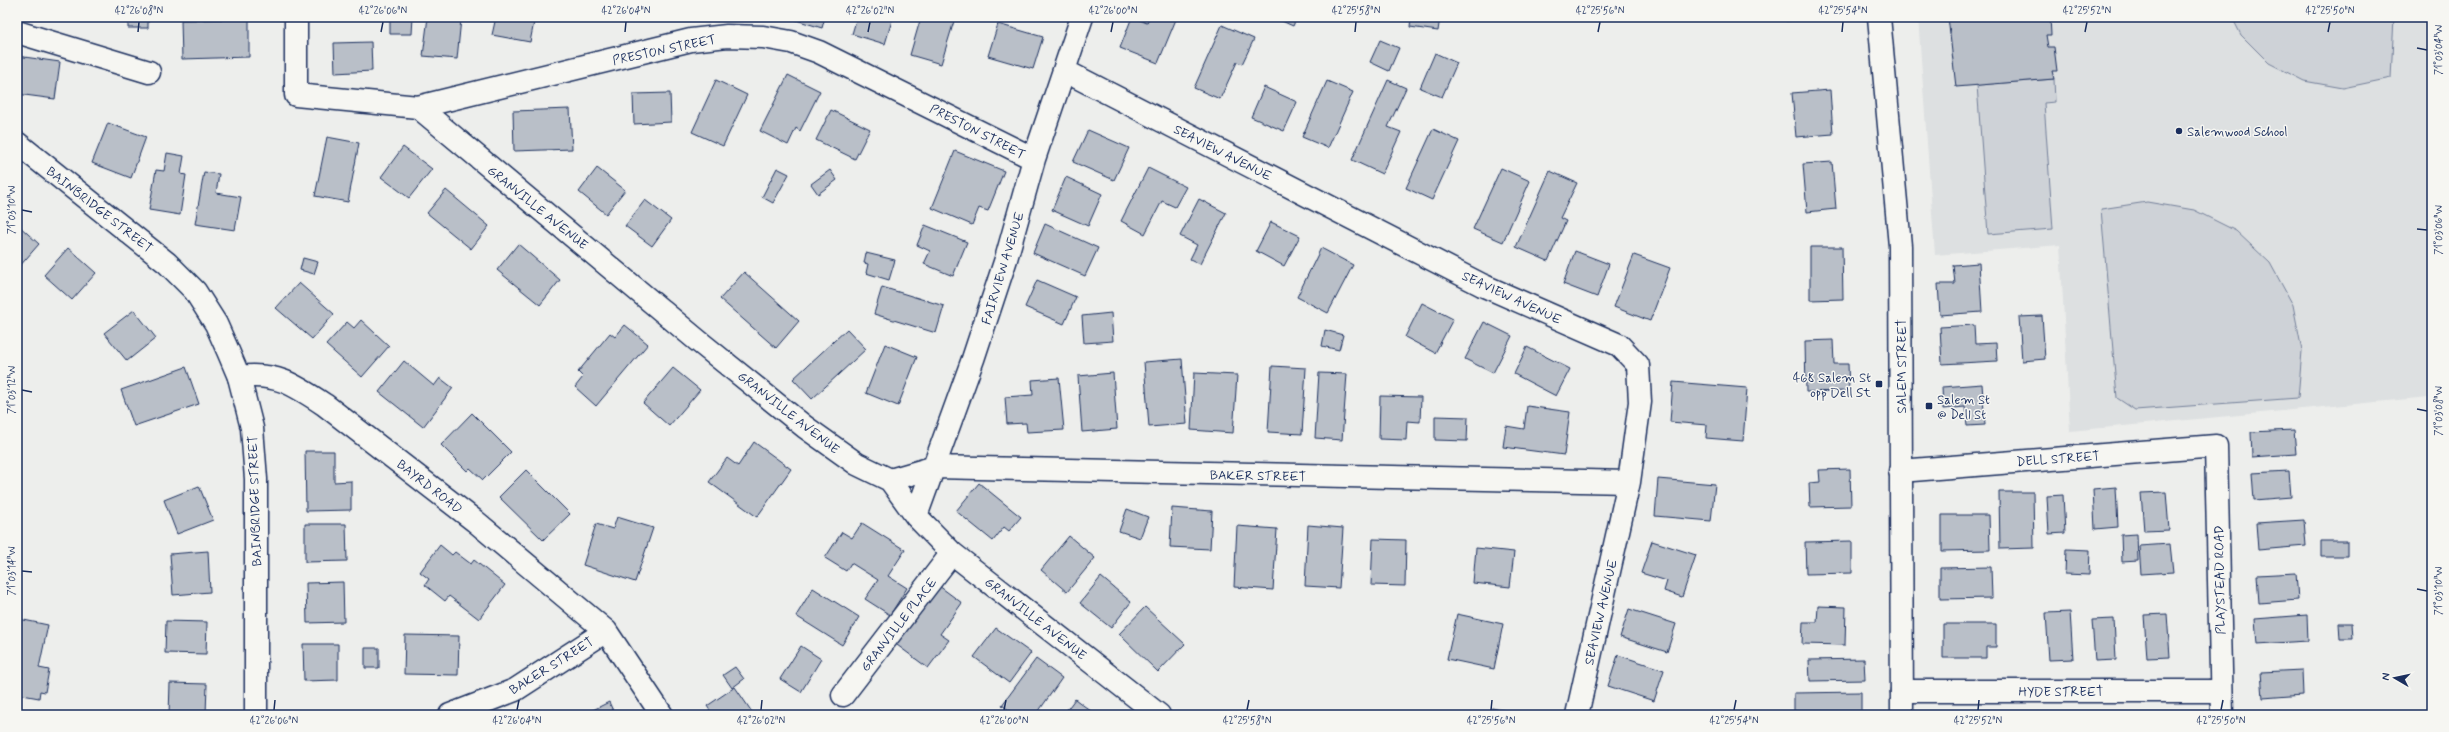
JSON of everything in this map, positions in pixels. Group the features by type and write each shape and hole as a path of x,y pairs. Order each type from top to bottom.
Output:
{"street":[{"name":"PRESTON STREET","path":"296,17 296,95 418,106 692,40 744,35 791,42 819,52 1034,159"},
{"name":"FAIRVIEW AVENUE","path":"916,516 935,467 1006,258 1034,159 1082,17"},
{"name":"SALEM STREET","path":"1879,17 1900,246 1902,356 1900,470 1902,715"},
{"path":"17,32 149,72"},
{"name":"SEAVIEW AVENUE","path":"1065,71 1482,285 1619,345 1638,365 1640,402 1629,482 1577,715"},
{"name":"GRANVILLE AVENUE","path":"418,106 697,340 805,427 857,464 890,480 916,516 952,553 1159,715"},
{"name":"BAINBRIDGE STREET","path":"17,143 167,263 195,291 216,324 238,377 252,428 256,478 256,715"},
{"name":"BAYRD ROAD","path":"238,377 256,375 286,381 325,405 475,521 606,631 662,715"},
{"name":"DELL STREET","path":"1900,470 2216,446"},
{"name":"PLAYSTEAD ROAD","path":"2216,446 2220,691 2222,715"},
{"name":"BAKER STREET","path":"890,480 935,467 1629,482"},
{"name":"GRANVILLE PLACE","path":"843,695 952,553"},
{"name":"BAKER STREET","path":"450,715 515,690 606,631"},
{"name":"HYDE STREET","path":"1902,691 2220,691"}],"shaded area":[{"name":"Salemwood School","path":"1918,17 2432,17 2432,330 2429,397 2070,431 2060,245 1935,255"},
{"path":"2232,17 2394,17 2391,78 2343,88 2304,81 2269,63 2241,35"},
{"path":"2054,79 2055,102 2044,103 2053,229 1988,234 1977,85"},
{"path":"2147,202 2194,210 2236,231 2270,263 2293,305 2302,351 2298,398 2135,410 2117,398 2101,209"}],"building":[{"path":"128,17 148,17 148,28 128,28"},
{"path":"390,17 413,17 412,34 390,34"},
{"path":"428,17 461,19 457,59 423,56"},
{"path":"496,17 535,17 530,42 492,35"},
{"path":"574,17 591,17 590,21"},
{"path":"797,17 825,17 822,28 796,20"},
{"path":"857,17 893,17 885,44 852,34"},
{"path":"921,17 939,17 954,21 941,64 910,55"},
{"path":"1132,17 1147,23 1149,17 1177,17 1158,63 1120,48"},
{"path":"1273,17 1297,17 1293,26"},
{"path":"1411,17 1440,17 1438,31 1410,27"},
{"path":"1786,17 1826,17 1786,21"},
{"path":"1948,17 2050,17 2051,35 2046,35 2048,47 2054,47 2057,71 2052,71 2054,79 1956,87"},
{"path":"249,19 249,57 182,59 181,20"},
{"path":"998,24 1043,37 1033,69 988,56"},
{"path":"1222,25 1254,39 1242,64 1237,62 1220,99 1194,88"},
{"path":"1380,40 1399,48 1389,71 1370,62"},
{"path":"371,42 372,71 335,73 334,43"},
{"path":"1435,53 1457,63 1442,97 1420,88"},
{"path":"17,56 60,62 55,99 17,94"},
{"path":"788,75 820,91 800,131 796,128 788,145 760,131"},
{"path":"716,80 747,95 723,146 692,132"},
{"path":"1388,80 1406,88 1388,127 1401,132 1382,174 1352,160"},
{"path":"1327,81 1353,92 1328,148 1302,137"},
{"path":"1264,87 1297,102 1284,131 1251,117"},
{"path":"1830,90 1833,134 1796,137 1792,93"},
{"path":"670,93 671,122 634,124 633,94"},
{"path":"570,109 572,149 514,151 513,111"},
{"path":"831,110 870,129 855,159 816,140"},
{"path":"108,123 146,137 131,178 92,163"},
{"path":"1433,129 1459,141 1432,200 1406,188"},
{"path":"1088,130 1129,148 1114,180 1073,162"},
{"path":"327,137 359,143 348,202 315,196"},
{"path":"403,147 432,169 409,198 381,177"},
{"path":"955,151 1004,171 988,211 979,208 972,225 932,208"},
{"path":"167,153 184,156 181,174 186,175 180,215 149,210 156,170 164,171"},
{"path":"1832,162 1836,209 1807,212 1803,164"},
{"path":"597,168 625,190 606,214 579,192"},
{"path":"777,168 789,174 773,203 762,197"},
{"path":"1148,168 1186,187 1175,207 1162,201 1145,234 1121,221"},
{"path":"1501,168 1530,181 1503,242 1473,229"},
{"path":"830,170 837,180 818,194 811,184"},
{"path":"1550,171 1577,183 1560,218 1566,221 1548,261 1516,247"},
{"path":"204,172 219,174 216,193 241,197 235,230 195,224"},
{"path":"1066,177 1102,194 1088,226 1052,210"},
{"path":"446,190 489,226 471,249 427,213"},
{"path":"1199,199 1226,213 1200,264 1190,259 1197,245 1180,236"},
{"path":"645,200 671,220 652,246 625,226"},
{"path":"1271,222 1300,236 1284,266 1256,251"},
{"path":"17,224 39,244 19,267 17,266"},
{"path":"1045,224 1098,248 1085,276 1033,253"},
{"path":"925,225 967,242 953,276 924,264 930,251 917,245"},
{"path":"518,244 560,280 540,305 497,270"},
{"path":"1810,247 1842,247 1843,299 1810,300"},
{"path":"68,248 96,273 72,300 44,275"},
{"path":"1321,248 1353,265 1328,313 1297,297"},
{"path":"1575,251 1609,264 1597,297 1563,284"},
{"path":"866,253 895,260 889,280 866,273 868,264 864,263"},
{"path":"1634,255 1670,268 1650,321 1614,307"},
{"path":"303,258 318,262 314,274 300,270"},
{"path":"1979,263 1982,312 1940,315 1938,284 1955,284 1953,265"},
{"path":"744,272 799,321 776,348 720,299"},
{"path":"1037,280 1076,297 1064,324 1025,307"},
{"path":"299,283 334,314 312,339 276,308"},
{"path":"882,287 944,306 936,333 874,314"},
{"path":"1422,303 1453,319 1435,353 1405,337"},
{"path":"134,310 156,338 127,361 104,333"},
{"path":"1111,313 1113,341 1084,343 1082,316"},
{"path":"2042,316 2045,359 2022,361 2019,317"},
{"path":"361,320 389,346 362,377 326,345 347,322 354,328"},
{"path":"1484,322 1512,336 1493,373 1465,359"},
{"path":"625,325 648,344 596,406 575,387 583,377 578,372 610,333 615,337"},
{"path":"1974,325 1975,344 1996,343 1997,361 1942,364 1940,327"},
{"path":"847,329 866,349 812,399 793,379"},
{"path":"1325,330 1343,335 1339,350 1322,346"},
{"path":"1833,340 1834,364 1848,364 1849,391 1806,392 1805,341"},
{"path":"885,344 917,357 898,406 866,393"},
{"path":"1527,347 1570,369 1556,396 1514,374"},
{"path":"1182,359 1187,424 1149,427 1144,362"},
{"path":"404,361 434,386 440,378 453,388 423,427 379,392"},
{"path":"1272,366 1306,368 1302,434 1268,432"},
{"path":"186,367 199,404 134,426 121,390"},
{"path":"673,368 700,390 669,426 643,403"},
{"path":"1113,373 1117,429 1082,432 1078,376"},
{"path":"1194,373 1237,375 1233,433 1191,430"},
{"path":"1319,373 1347,374 1342,440 1315,438"},
{"path":"1059,378 1064,430 1027,432 1026,423 1007,424 1005,397 1033,395 1032,380"},
{"path":"1673,382 1747,388 1743,441 1706,438 1707,425 1670,422"},
{"path":"1982,384 1985,425 1967,426 1965,407 1943,409 1942,387"},
{"path":"1380,396 1421,397 1420,422 1407,421 1406,440 1379,439"},
{"path":"1527,406 1570,412 1564,455 1503,447 1506,426 1524,429"},
{"path":"472,413 511,452 483,480 470,468 467,471 441,445"},
{"path":"1435,416 1468,417 1467,441 1435,440"},
{"path":"2294,430 2296,454 2252,457 2251,432"},
{"path":"754,442 791,469 757,517 709,482 727,458 738,466"},
{"path":"305,451 334,451 334,482 351,481 351,510 306,511"},
{"path":"1850,469 1851,506 1810,507 1809,483 1820,482 1819,470"},
{"path":"526,470 570,514 543,540 499,497"},
{"path":"2289,471 2291,497 2254,500 2252,473"},
{"path":"1658,479 1715,484 1711,521 1655,516"},
{"path":"979,483 1021,517 1009,531 1004,527 993,541 956,511"},
{"path":"199,486 213,520 177,534 164,500"},
{"path":"2116,487 2118,527 2095,529 2093,489"},
{"path":"1999,492 2033,492 2034,548 2000,549"},
{"path":"2166,492 2169,530 2144,531 2141,493"},
{"path":"2063,495 2065,533 2049,534 2047,496"},
{"path":"1172,508 1212,511 1210,549 1170,547"},
{"path":"1127,509 1148,517 1140,538 1119,531"},
{"path":"1942,515 1989,515 1990,550 1942,551"},
{"path":"617,517 653,528 635,582 583,565 596,524 613,529"},
{"path":"2304,520 2306,546 2258,550 2256,523"},
{"path":"862,523 905,550 888,576 907,588 890,615 865,599 878,580 851,563 846,571 825,558 842,532 852,538"},
{"path":"305,524 346,524 347,561 305,562"},
{"path":"1308,525 1343,528 1339,588 1305,586"},
{"path":"1237,526 1277,529 1273,590 1234,587"},
{"path":"2137,534 2138,561 2122,562 2121,535"},
{"path":"1069,536 1095,558 1067,592 1041,570"},
{"path":"1373,539 1406,540 1405,586 1371,585"},
{"path":"1652,541 1696,555 1682,597 1664,591 1667,581 1641,573"},
{"path":"1852,541 1852,573 1806,574 1805,542"},
{"path":"2321,541 2347,541 2347,556 2321,556"},
{"path":"2170,544 2173,572 2141,574 2139,546"},
{"path":"440,545 452,555 455,552 471,564 474,560 505,585 479,619 449,596 445,601 425,585 429,579 420,572"},
{"path":"1476,548 1514,552 1510,587 1473,583"},
{"path":"2066,549 2090,550 2089,575 2065,574"},
{"path":"208,551 210,592 173,595 170,554"},
{"path":"1991,567 1992,598 1940,599 1940,568"},
{"path":"2296,573 2298,600 2259,603 2257,575"},
{"path":"1101,577 1131,602 1111,628 1080,603"},
{"path":"343,582 344,622 307,623 306,583"},
{"path":"935,583 962,603 940,634 949,640 928,668 893,642"},
{"path":"813,588 859,617 842,645 796,616"},
{"path":"1818,606 1846,607 1845,645 1802,644 1803,622 1817,622"},
{"path":"1145,607 1185,644 1158,672 1119,634"},
{"path":"1629,609 1676,624 1667,652 1620,637"},
{"path":"17,612 21,612 19,619 48,625 39,668 49,670 45,692 40,691 39,698 17,694"},
{"path":"2070,612 2073,659 2049,660 2046,613"},
{"path":"1457,614 1503,624 1494,669 1447,659"},
{"path":"2167,614 2170,657 2147,658 2144,615"},
{"path":"2307,615 2308,641 2257,644 2255,619"},
{"path":"2114,619 2116,660 2095,661 2092,620"},
{"path":"166,621 207,622 206,654 165,653"},
{"path":"2339,623 2352,623 2353,639 2340,639"},
{"path":"1943,624 1996,624 1996,647 1986,647 1986,658 1943,658"},
{"path":"996,628 1031,653 1009,683 974,657"},
{"path":"405,635 459,636 458,675 404,674"},
{"path":"303,644 338,644 338,680 304,681"},
{"path":"801,646 821,659 801,692 780,679"},
{"path":"365,648 379,648 379,668 365,668"},
{"path":"1618,655 1664,670 1654,701 1608,686"},
{"path":"1036,659 1062,678 1036,715 1016,715 1002,705"},
{"path":"1864,659 1865,680 1810,681 1809,660"},
{"path":"735,667 744,679 732,688 723,675"},
{"path":"2302,670 2303,695 2263,698 2261,672"},
{"path":"170,683 207,684 206,715 169,715"},
{"path":"735,687 754,715 713,715 707,706"},
{"path":"1861,692 1861,715 1794,715 1794,693"},
{"path":"1075,699 1096,715 1063,715"},
{"path":"609,702 615,715 583,715"},
{"path":"1492,708 1527,715 1491,715"}],"place":[{"name":"Salemwood School","path":"2179,131"},
{"name":"468 Salem St opp Dell St","path":"1879,384"},
{"name":"Salem St @ Dell St","path":"1929,406"}]}
